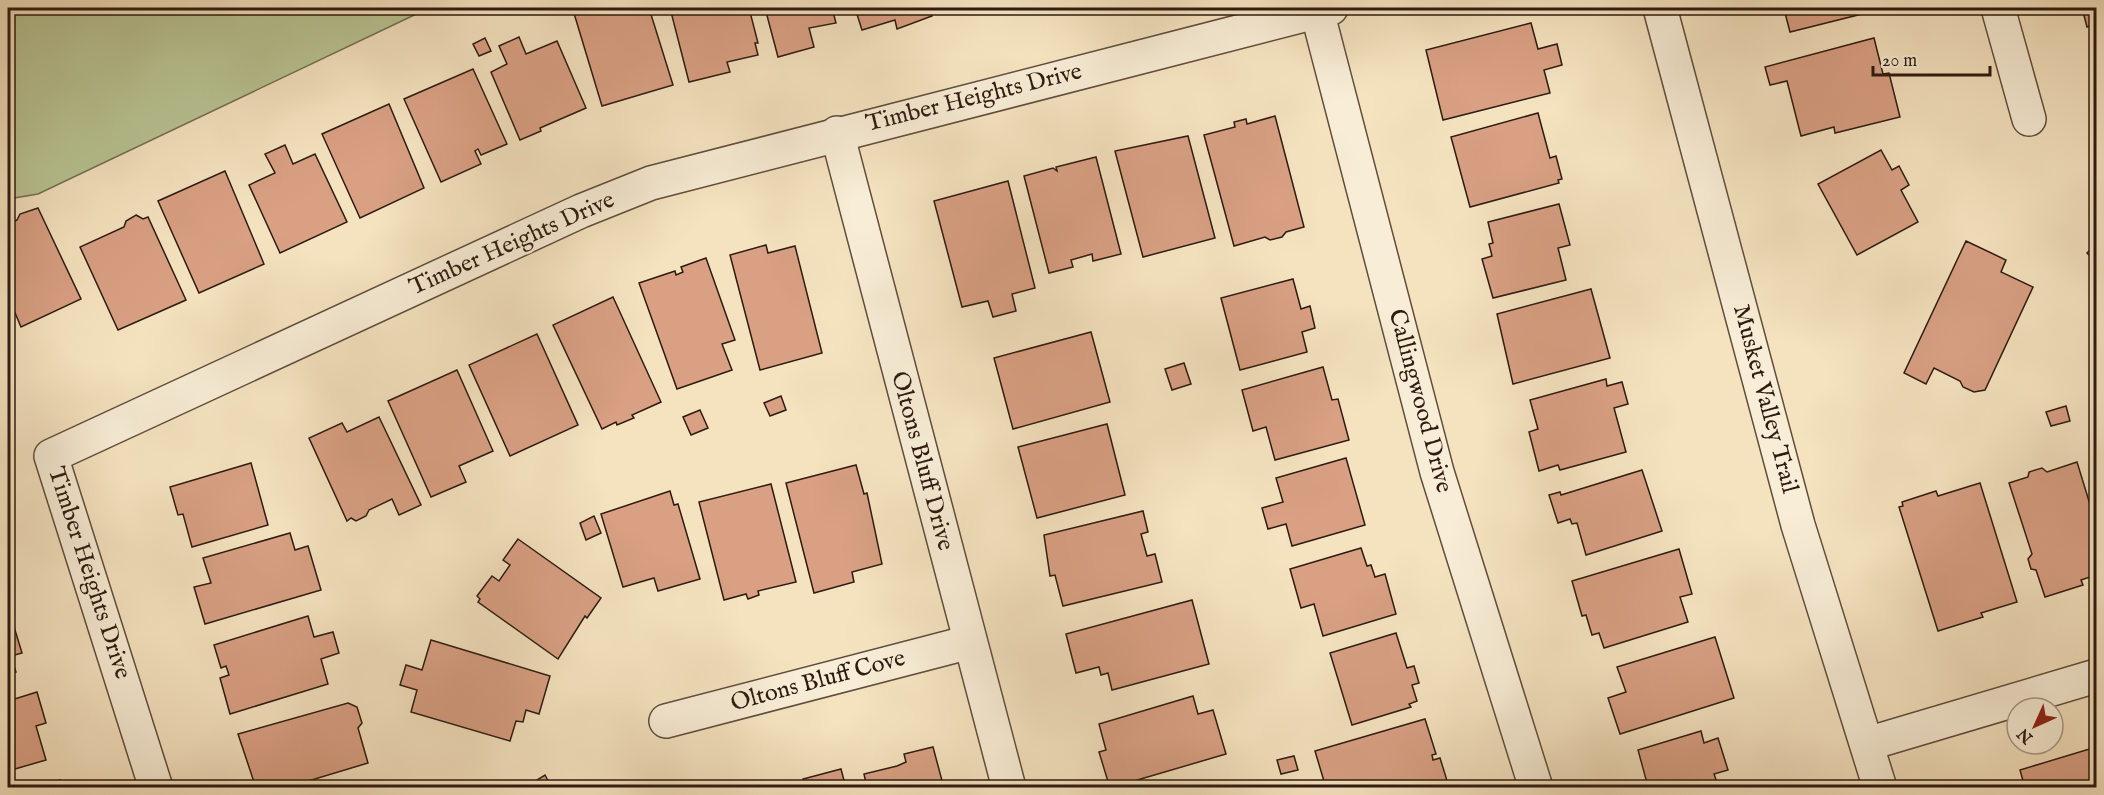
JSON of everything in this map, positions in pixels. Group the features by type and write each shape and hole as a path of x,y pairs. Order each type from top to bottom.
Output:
{"street":[{"name":"Musket Valley Trail","path":"1660,8 1798,525 1880,788"},
{"path":"1998,8 2029,118"},
{"name":"Timber Heights Drive","path":"156,788 51,456 611,199 651,183 1324,10"},
{"name":"Callingwood Drive","path":"1324,10 1437,472 1536,788"},
{"name":"Oltons Bluff Drive","path":"837,134 1009,788"},
{"name":"Oltons Bluff Cove","path":"666,721 970,642"},
{"path":"1867,744 2097,676"}],"green space":[{"path":"8,8 429,8 38,194 8,199"}],"building":[{"path":"649,8 673,85 602,106 573,10"},
{"path":"670,8 749,8 758,43 755,43 758,55 727,62 730,72 689,82"},
{"path":"765,8 832,8 836,23 809,28 814,47 778,57"},
{"path":"855,8 931,8 932,16 897,29 895,20 862,30"},
{"path":"943,8 971,8 944,14"},
{"path":"1765,8 1886,8 1790,32 1784,9 1766,13"},
{"path":"2082,8 2096,8 2096,24 2087,27"},
{"path":"1531,23 1538,49 1557,44 1562,65 1544,70 1550,93 1443,120 1426,50"},
{"path":"519,37 526,54 557,41 586,108 540,128 541,131 520,140 491,72 507,64 499,46"},
{"path":"485,38 491,51 479,56 473,44"},
{"path":"1874,38 1883,74 1889,73 1900,117 1835,133 1834,127 1801,136 1787,81 1770,85 1765,67"},
{"path":"473,69 507,144 481,155 478,149 475,151 481,164 441,182 404,99"},
{"path":"389,104 424,188 360,218 322,134"},
{"path":"1538,113 1550,158 1556,156 1562,179 1558,180 1559,183 1470,207 1451,137"},
{"path":"1275,116 1304,227 1286,232 1282,237 1270,240 1265,237 1234,246 1204,135 1235,127 1234,122 1246,119 1247,124"},
{"path":"1188,136 1215,238 1143,257 1115,151"},
{"path":"285,145 293,164 315,154 347,222 280,253 249,185 275,173 265,154"},
{"path":"1881,150 1892,170 1899,166 1909,185 1901,190 1918,222 1857,255 1818,184"},
{"path":"1096,157 1121,254 1093,261 1092,254 1071,260 1073,267 1049,273 1024,176 1053,168 1057,171 1056,167"},
{"path":"225,171 264,264 199,293 158,201"},
{"path":"1008,181 1035,288 1012,294 1016,311 993,317 988,301 962,307 934,201"},
{"path":"1559,204 1570,245 1558,248 1566,280 1493,298 1482,259 1492,256 1489,244 1493,243 1488,222"},
{"path":"38,208 81,299 21,327 8,296 8,225 17,220 20,214"},
{"path":"136,215 143,219 148,217 186,300 118,330 80,247 124,227 126,221"},
{"path":"1966,241 2006,260 2001,272 2033,287 1985,390 1974,392 1963,387 1960,381 1934,368 1926,384 1904,373"},
{"path":"2096,244 2096,262 2087,253"},
{"path":"766,245 768,253 795,246 822,353 760,370 730,255"},
{"path":"706,258 735,340 722,344 732,370 677,389 639,283 675,271 676,275 683,272 681,267"},
{"path":"1293,279 1301,309 1310,306 1315,328 1302,332 1307,352 1240,370 1221,298"},
{"path":"1591,289 1610,358 1513,384 1497,314"},
{"path":"613,297 661,402 632,415 634,418 617,425 616,422 602,429 553,325"},
{"path":"1091,332 1110,402 1013,429 994,358"},
{"path":"537,334 578,425 510,456 469,365"},
{"path":"1184,363 1191,384 1172,390 1165,369"},
{"path":"1323,367 1332,400 1338,399 1349,440 1275,460 1266,427 1253,431 1242,390"},
{"path":"457,370 493,451 459,466 466,482 431,497 388,401"},
{"path":"1606,379 1607,386 1622,382 1628,404 1614,408 1626,452 1560,470 1558,465 1539,471 1529,432 1538,429 1530,400"},
{"path":"781,396 786,410 770,416 764,403"},
{"path":"2066,406 2070,421 2051,426 2046,412"},
{"path":"700,410 708,428 691,435 683,417"},
{"path":"379,417 421,505 399,515 392,499 369,510 366,516 356,521 351,518 347,521 309,438 342,423 347,432"},
{"path":"1107,424 1125,495 1037,518 1018,447"},
{"path":"1346,458 1365,525 1292,546 1286,524 1268,529 1262,508 1283,502 1276,478"},
{"path":"2077,462 2096,524 2096,575 2081,580 2083,585 2045,597 2036,570 2031,569 2028,559 2032,554 2009,483 2028,477 2029,472 2042,468 2047,472"},
{"path":"251,463 268,525 192,547 183,514 178,515 170,487"},
{"path":"856,465 864,494 867,493 882,564 852,572 854,582 814,593 786,483"},
{"path":"1642,470 1662,531 1586,555 1577,523 1572,524 1570,519 1558,523 1549,495 1560,492 1561,495"},
{"path":"1980,483 2017,602 1981,613 1983,617 1938,631 1899,507 1903,506 1902,502 1936,491 1938,496"},
{"path":"771,484 796,582 758,591 759,595 748,599 746,594 724,600 699,502"},
{"path":"670,491 674,505 678,504 700,579 658,591 654,578 623,587 601,514"},
{"path":"1143,511 1148,532 1141,534 1147,556 1155,554 1162,582 1063,606 1055,575 1050,576 1044,535"},
{"path":"594,516 601,533 586,540 580,523"},
{"path":"290,533 295,550 308,546 321,590 205,624 194,587 211,583 203,558"},
{"path":"518,539 601,598 587,618 585,616 558,659 478,602 480,599 477,596 492,576 499,581 510,565 503,560"},
{"path":"1361,548 1367,566 1371,565 1375,577 1385,574 1396,614 1323,636 1314,604 1301,608 1290,569"},
{"path":"1679,549 1692,594 1680,597 1688,622 1604,648 1599,633 1592,635 1586,615 1582,616 1572,581"},
{"path":"1192,600 1209,664 1112,690 1108,673 1101,675 1099,667 1076,673 1066,634"},
{"path":"8,607 22,653 11,656 16,672 8,675"},
{"path":"308,616 314,637 333,632 339,653 321,659 328,684 230,714 220,678 229,675 226,666 221,668 214,645"},
{"path":"1396,633 1407,668 1414,666 1419,683 1412,685 1417,701 1409,704 1411,707 1352,725 1330,653"},
{"path":"1715,637 1734,698 1620,734 1608,698 1626,692 1617,667"},
{"path":"431,640 550,676 539,714 526,710 523,722 516,721 510,741 411,712 417,690 400,685 406,665 422,670"},
{"path":"37,692 46,723 36,726 46,760 8,771 8,701"},
{"path":"1193,696 1198,714 1213,710 1226,754 1110,788 1099,752 1106,750 1099,724"},
{"path":"348,703 357,707 362,723 358,728 368,763 285,788 256,788 238,734"},
{"path":"1425,719 1436,754 1432,755 1433,760 1440,758 1449,787 1326,788 1315,751"},
{"path":"1701,731 1704,743 1718,738 1728,770 1714,774 1719,788 1635,788 1647,783 1638,750"},
{"path":"933,747 944,788 867,788 864,774 897,766 906,762 904,754"},
{"path":"2096,747 2096,788 2025,788 2020,770"},
{"path":"1294,756 1298,770 1281,774 1277,760"},
{"path":"841,769 846,788 805,788 803,779"},
{"path":"545,775 552,788 524,788"},
{"path":"60,780 62,788 34,788"}]}
